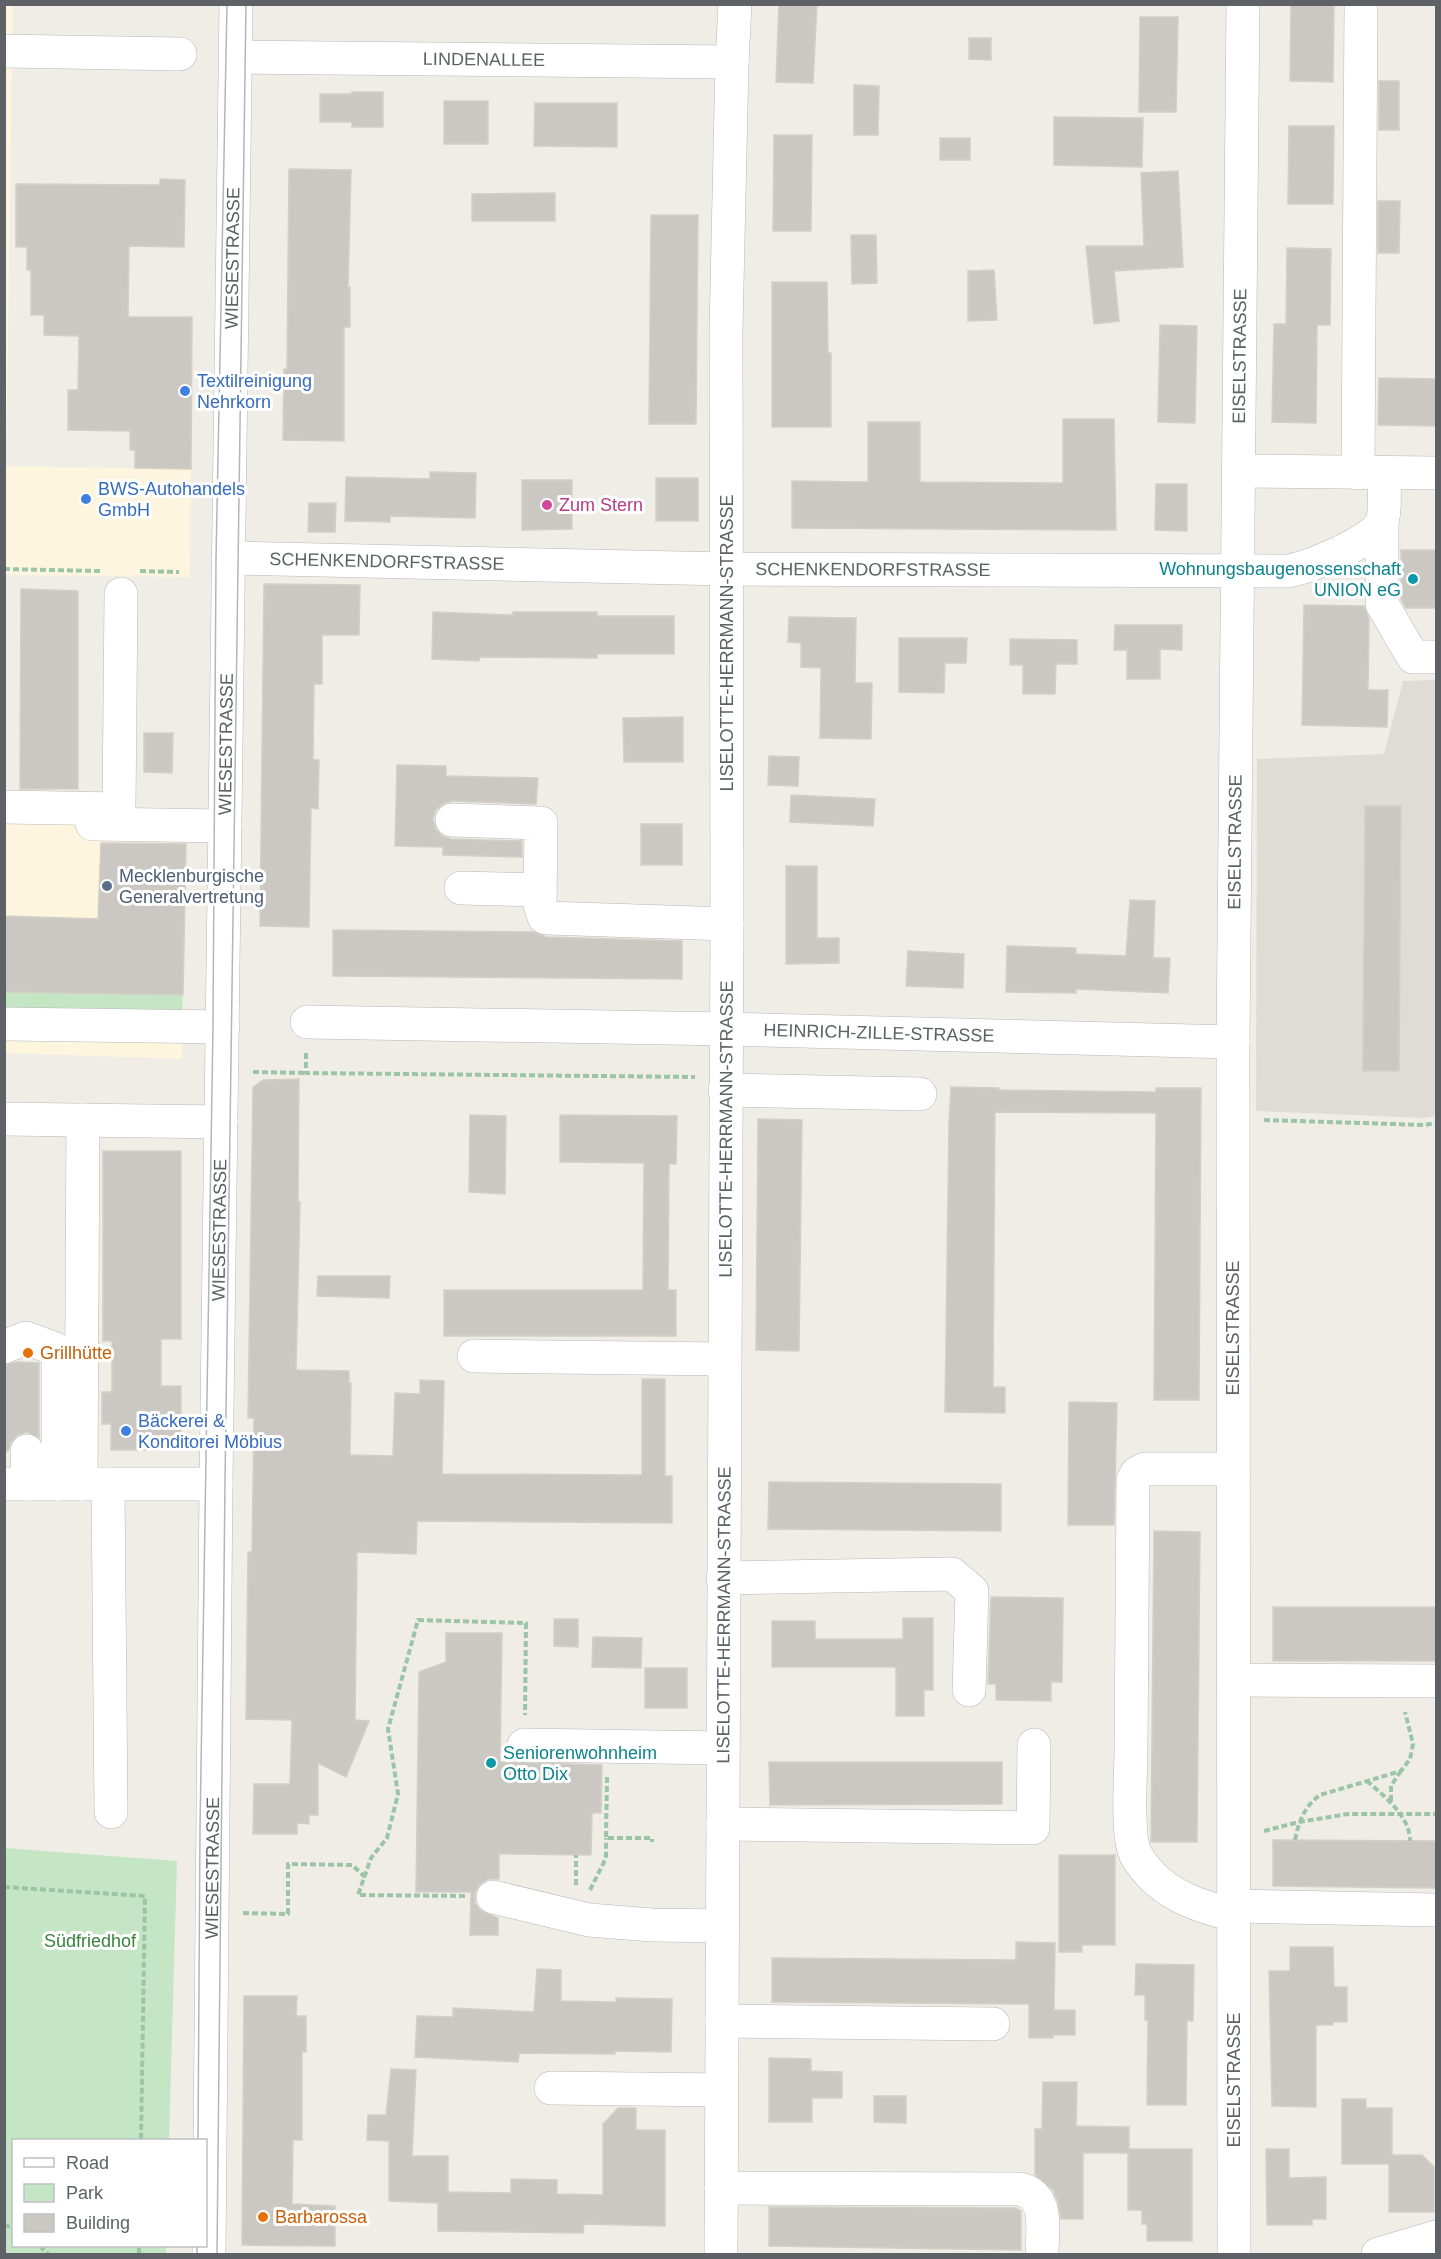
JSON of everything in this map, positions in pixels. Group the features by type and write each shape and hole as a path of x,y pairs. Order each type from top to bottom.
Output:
{"street":[{"name":"WIESESTRASSE","path":"209,2254 216,1484 236,4"},
{"name":"LISELOTTE-HERRMANN-STRASSE","path":"721,2254 723,1359 727,924 726,331 735,4"},
{"name":"EISELSTRASSE","path":"1234,2254 1233,1042 1243,4"},
{"path":"1361,4 1371,473 1382,522 1382,604 1413,657 1437,657"},
{"path":"4,51 180,54"},
{"name":"LINDENALLEE","path":"236,57 732,62"},
{"path":"1238,471 1437,472"},
{"name":"SCHENKENDORFSTRASSE","path":"228,558 726,569 1288,572 1304,568 1369,537 1382,522"},
{"path":"4,807 119,809 121,579"},
{"path":"452,820 541,823 540,890 544,917 554,920 727,924"},
{"path":"4,823 225,826"},
{"path":"461,888 540,890"},
{"name":"HEINRICH-ZILLE-STRASSE","path":"307,1022 726,1029 1233,1042"},
{"path":"4,1024 223,1027"},
{"path":"725,1084 920,1094"},
{"path":"4,1119 221,1122"},
{"path":"56,1484 84,1120"},
{"path":"4,1347 26,1338 58,1350 56,1484 111,1812"},
{"path":"474,1356 723,1359"},
{"path":"27,1451 56,1484 216,1484"},
{"path":"1233,1472 1217,1469 1145,1469 1137,1473 1133,1480 1131,1838 1135,1853 1157,1881 1168,1890 1197,1906 1234,1910 1437,1910"},
{"path":"723,1578 952,1574 972,1591 969,1690"},
{"path":"1233,1680 1437,1681"},
{"path":"524,1745 723,1748"},
{"path":"723,1824 1033,1828 1034,1745"},
{"path":"493,1897 575,1918 652,1925 722,1926"},
{"path":"722,2022 993,2024"},
{"path":"551,2088 721,2090"},
{"path":"721,2188 1020,2189 1032,2193 1041,2204 1042,2254"},
{"path":"1378,2254 1437,2238"}],"path":[{"path":"4,569 121,579 179,572"},
{"path":"306,1073 307,1022"},
{"path":"223,1072 725,1084"},
{"path":"1233,1120 1437,1124"},
{"path":"493,1897 358,1895 371,1858 387,1838 398,1794 388,1729 418,1620 526,1623 524,1745"},
{"path":"1385,1680 1402,1705 1413,1744 1410,1759 1391,1786 1391,1802"},
{"path":"575,1918 606,1858 607,1746"},
{"path":"1295,1840 1299,1822 1309,1803 1320,1795 1401,1771"},
{"path":"1366,1781 1391,1802 1410,1830 1410,1840"},
{"path":"1234,1839 1299,1822 1348,1814 1437,1814"},
{"path":"606,1838 652,1838 652,1842"},
{"path":"575,1918 576,1855"},
{"path":"212,1912 288,1914 288,1864 352,1865 365,1877"},
{"path":"4,1887 145,1896 141,2139"}],"shaded area":[{"path":"13,4 6,466 191,469 190,577 5,575 4,5"},
{"path":"1436,680 1436,1116 1424,1118 1256,1111 1257,759 1384,754 1403,681"},
{"path":"5,818 134,818 134,843 186,844 182,1059 5,1053"}],"green space":[{"path":"5,992 183,995 182,1017 5,1012"},
{"name":"Südfriedhof","path":"4,1848 177,1861 169,2139 12,2139 12,2247 166,2247 166,2254 5,2254"}],"building":[{"path":"779,4 817,4 813,83 776,82"},
{"path":"1291,4 1334,4 1333,82 1290,81"},
{"path":"1140,17 1178,17 1176,112 1139,112"},
{"path":"969,38 991,38 991,60 969,59"},
{"path":"1379,81 1399,81 1399,130 1379,130"},
{"path":"854,85 879,86 878,135 854,135"},
{"path":"352,92 383,92 383,127 352,127 352,122 320,122 320,94 352,94"},
{"path":"444,101 488,101 488,144 444,144"},
{"path":"535,103 617,103 617,147 534,146"},
{"path":"1054,117 1143,118 1142,167 1054,165"},
{"path":"1289,126 1334,126 1333,204 1288,204"},
{"path":"774,135 812,135 811,231 773,231"},
{"path":"940,138 970,138 970,160 940,160"},
{"path":"289,169 351,170 348,287 350,287 350,327 344,327 344,441 283,440 284,369 287,369"},
{"path":"1178,171 1183,267 1114,271 1119,321 1094,324 1086,246 1144,246 1141,173"},
{"path":"160,179 185,180 184,247 129,246 128,317 192,317 191,469 135,468 135,450 130,450 130,431 68,430 68,390 78,390 79,336 44,335 44,315 31,315 31,270 27,270 27,247 16,247 16,184 160,185"},
{"path":"555,193 555,221 472,221 472,194"},
{"path":"1378,201 1400,201 1399,253 1378,253"},
{"path":"651,215 698,215 696,424 649,424"},
{"path":"851,235 876,235 877,283 852,284"},
{"path":"1287,248 1331,249 1330,325 1317,325 1316,423 1272,422 1274,324 1286,324"},
{"path":"994,270 997,320 968,321 968,271"},
{"path":"772,282 827,282 828,353 831,353 831,427 772,427"},
{"path":"1160,325 1197,326 1195,423 1158,422"},
{"path":"1379,378 1437,379 1437,426 1378,425"},
{"path":"1063,419 1114,419 1116,530 792,528 792,481 868,482 868,422 920,422 920,482 1063,483"},
{"path":"430,472 476,473 475,518 390,516 390,522 345,521 346,477 430,479"},
{"path":"656,478 698,478 698,521 656,521"},
{"name":"Zum Stern","path":"522,480 572,480 572,529 522,530"},
{"path":"1156,484 1187,484 1187,531 1155,530"},
{"path":"309,503 336,503 335,532 308,532"},
{"name":"Wohnungsbaugenossenschaft UNION eG","path":"1401,550 1437,550 1437,608 1406,608 1401,599"},
{"path":"264,584 360,585 359,635 322,635 322,684 314,684 313,760 319,760 318,809 311,808 309,927 260,926"},
{"path":"21,589 78,591 78,789 20,789"},
{"path":"1304,605 1364,606 1369,619 1368,690 1388,690 1387,727 1302,725"},
{"path":"433,612 513,615 513,612 597,612 597,616 674,616 674,654 597,654 597,658 480,657 479,661 432,659"},
{"path":"789,617 856,618 855,683 872,683 871,739 820,738 821,668 801,667 801,643 788,642"},
{"path":"1115,625 1182,625 1182,650 1160,649 1160,679 1127,679 1127,650 1114,650"},
{"path":"899,638 967,638 966,663 945,663 944,693 899,692"},
{"path":"1010,639 1077,640 1077,664 1056,664 1055,694 1023,694 1023,665 1010,665"},
{"path":"683,717 683,762 624,762 623,718"},
{"path":"144,733 173,733 172,773 144,772"},
{"path":"769,756 799,757 798,786 768,785"},
{"path":"397,765 446,766 446,776 538,778 536,804 452,801 436,810 433,819 436,829 442,836 451,839 522,841 522,857 443,855 443,847 395,846"},
{"path":"791,795 875,799 873,826 790,822"},
{"path":"1365,806 1401,806 1399,1071 1363,1071"},
{"path":"641,824 682,824 682,865 641,865"},
{"path":"101,843 186,844 183,995 4,992 4,916 98,919"},
{"path":"786,866 817,866 817,938 839,938 839,963 786,964"},
{"path":"1130,900 1155,901 1153,958 1170,958 1168,993 1076,989 1076,993 1006,992 1007,946 1076,948 1076,954 1126,956"},
{"path":"333,930 533,932 546,937 682,941 682,979 333,976"},
{"path":"908,951 964,954 963,988 906,986"},
{"path":"299,1079 298,1202 300,1202 296,1370 349,1371 349,1383 351,1383 350,1455 393,1456 395,1393 420,1394 420,1380 444,1381 442,1474 642,1475 642,1379 665,1379 665,1476 672,1476 672,1523 417,1521 416,1554 357,1552 355,1720 369,1721 346,1777 318,1763 318,1815 309,1815 309,1824 297,1823 297,1834 253,1834 254,1784 290,1784 292,1720 246,1719 248,1552 252,1552 254,1418 248,1418 253,1087 263,1080"},
{"path":"951,1087 999,1088 999,1090 1156,1092 1156,1088 1201,1088 1199,1400 1154,1400 1156,1113 995,1112 993,1387 1005,1387 1005,1413 945,1412"},
{"path":"470,1115 506,1116 505,1194 469,1192"},
{"path":"560,1115 677,1116 676,1164 669,1164 668,1290 676,1290 676,1336 444,1336 444,1290 643,1290 644,1163 560,1162"},
{"path":"758,1119 802,1120 799,1351 756,1350"},
{"path":"103,1151 181,1151 181,1339 161,1339 161,1386 181,1386 181,1450 111,1450 111,1424 102,1424 102,1392 112,1392 112,1341 103,1341"},
{"path":"318,1276 390,1276 389,1298 317,1296"},
{"path":"17,1362 39,1363 39,1438 27,1432 18,1435 11,1442 8,1451 4,1451 4,1365"},
{"path":"1069,1402 1117,1403 1114,1525 1068,1525"},
{"path":"769,1482 1001,1484 1001,1531 768,1529"},
{"path":"1154,1531 1200,1532 1197,1842 1151,1842"},
{"path":"991,1597 1063,1598 1062,1682 1051,1682 1051,1701 996,1700 996,1684 988,1684"},
{"path":"1273,1607 1437,1607 1437,1661 1273,1661"},
{"path":"903,1618 933,1618 933,1690 924,1690 924,1716 896,1716 896,1667 772,1667 772,1621 815,1621 815,1639 903,1639"},
{"path":"554,1619 578,1619 578,1647 554,1646"},
{"name":"Seniorenwohnheim Otto Dix","path":"446,1633 502,1633 500,1762 602,1765 601,1813 592,1813 591,1855 499,1854 499,1879 488,1879 479,1885 475,1893 475,1903 481,1911 498,1918 498,1935 470,1935 471,1892 416,1892 419,1672 446,1662"},
{"path":"593,1637 642,1638 641,1668 592,1667"},
{"path":"645,1668 687,1668 687,1708 645,1708"},
{"path":"769,1762 1002,1762 1002,1804 770,1805"},
{"path":"1273,1840 1437,1841 1437,1888 1273,1886"},
{"path":"1059,1855 1115,1855 1115,1945 1082,1945 1082,1952 1059,1952"},
{"path":"1016,1942 1055,1943 1054,2010 1075,2010 1075,2035 1029,2038 1029,2004 772,2002 772,1958 1016,1960"},
{"path":"1290,1947 1333,1947 1334,1987 1347,1987 1347,2022 1316,2025 1316,2107 1272,2106 1269,1971 1290,1971"},
{"path":"1136,1964 1194,1965 1193,2021 1187,2020 1186,2105 1147,2105 1148,2020 1145,2020 1145,1995 1135,1995"},
{"path":"537,1969 561,1970 561,2001 616,2002 616,1998 672,1999 671,2052 519,2053 518,2062 415,2057 417,2016 453,2017 453,2008 534,2012"},
{"path":"244,1996 297,1996 296,2016 306,2016 306,2052 302,2052 302,2140 293,2140 292,2204 335,2206 335,2246 242,2245"},
{"path":"769,2058 811,2059 811,2071 842,2072 842,2098 812,2098 812,2122 769,2122"},
{"path":"391,2069 416,2070 412,2156 448,2156 448,2192 511,2193 511,2179 557,2180 557,2194 603,2195 603,2124 618,2108 636,2108 636,2130 665,2130 665,2226 584,2224 583,2233 438,2231 438,2203 389,2201 389,2141 367,2140 368,2115 386,2115"},
{"path":"1043,2082 1077,2082 1076,2126 1129,2127 1129,2149 1192,2149 1192,2241 1147,2241 1147,2224 1142,2224 1142,2210 1128,2210 1128,2153 1083,2153 1083,2219 1061,2219 1053,2190 1035,2175 1035,2129 1042,2129"},
{"path":"874,2096 906,2096 906,2123 874,2122"},
{"path":"1342,2099 1366,2099 1366,2108 1392,2108 1392,2155 1422,2155 1434,2167 1434,2212 1389,2212 1389,2164 1342,2164"},
{"path":"1266,2149 1289,2149 1289,2178 1326,2177 1326,2219 1312,2219 1312,2225 1267,2225"},
{"path":"769,2207 1016,2208 1021,2211 1021,2250 769,2246"}],"tram line":[{"path":"198,2139 200,1829 213,1026 216,559 227,4"},
{"path":"217,2254 225,1481 246,4"},
{"path":"197,2247 197,2254"}],"place":[{"name":"Textilreinigung Nehrkorn","path":"185,391"},
{"name":"BWS-Autohandels GmbH","path":"86,499"},
{"name":"Zum Stern","path":"547,505"},
{"name":"Wohnungsbaugenossenschaft UNION eG","path":"1413,579"},
{"name":"Mecklenburgische Generalvertretung","path":"107,886"},
{"name":"Grillhütte","path":"28,1353"},
{"name":"Bäckerei & Konditorei Möbius","path":"126,1431"},
{"name":"Seniorenwohnheim Otto Dix","path":"491,1763"},
{"name":"Barbarossa","path":"263,2217"}]}
